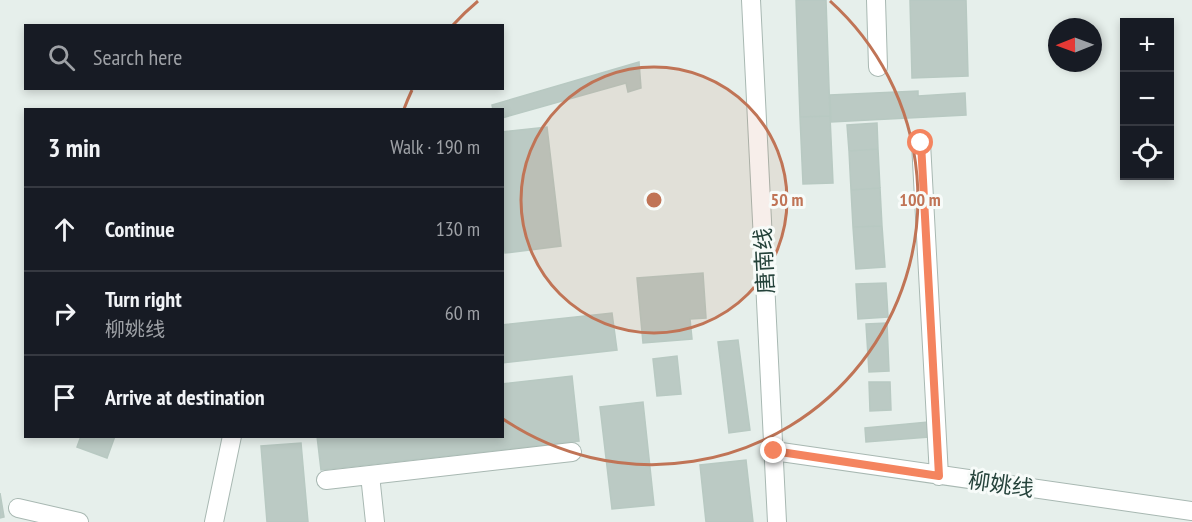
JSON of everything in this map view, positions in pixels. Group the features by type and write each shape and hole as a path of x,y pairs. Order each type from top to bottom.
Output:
{"street":[{"name":"唐南线","path":"751,0 777,522"},
{"path":"876,0 878,67"},
{"path":"921,143 939,476"},
{"path":"214,522 232,438"},
{"name":"柳姚线","path":"774,451 1192,511"},
{"path":"326,480 572,452"},
{"path":"370,475 375,522"},
{"path":"18,508 79,522"}],"building":[{"path":"796,0 826,0 830,116 800,117"},
{"path":"910,0 966,0 968,76 912,78"},
{"path":"639,62 641,88 628,92 626,83 504,117 504,108 493,108 492,105"},
{"path":"918,91 918,96 965,93 966,115 831,122 830,95"},
{"path":"830,116 833,183 803,184 800,117"},
{"path":"877,123 878,149 849,151 847,125"},
{"path":"547,127 561,246 505,253 504,132"},
{"path":"878,149 880,188 851,190 849,151"},
{"path":"880,188 882,226 853,227 851,190"},
{"path":"882,226 885,267 856,269 853,227"},
{"path":"703,273 706,318 690,319 692,339 643,343 637,278"},
{"path":"886,283 888,317 858,319 856,284"},
{"path":"612,313 617,350 504,363 504,325"},
{"path":"887,323 889,371 869,372 866,324"},
{"path":"738,340 750,430 729,433 718,342"},
{"path":"677,356 681,394 657,396 653,359"},
{"path":"572,376 579,441 321,470 317,438 504,438 504,384"},
{"path":"869,382 890,382 891,410 870,411"},
{"path":"643,402 654,505 612,509 600,407"},
{"path":"928,422 929,437 866,442 865,428"},
{"path":"80,438 114,438 107,458 77,447"},
{"path":"301,443 308,522 267,522 261,446"},
{"path":"746,460 753,522 706,522 700,465"},
{"path":"0,493 4,517 0,518"}],"route":[{"path":"774,451 939,476 921,143"}]}
